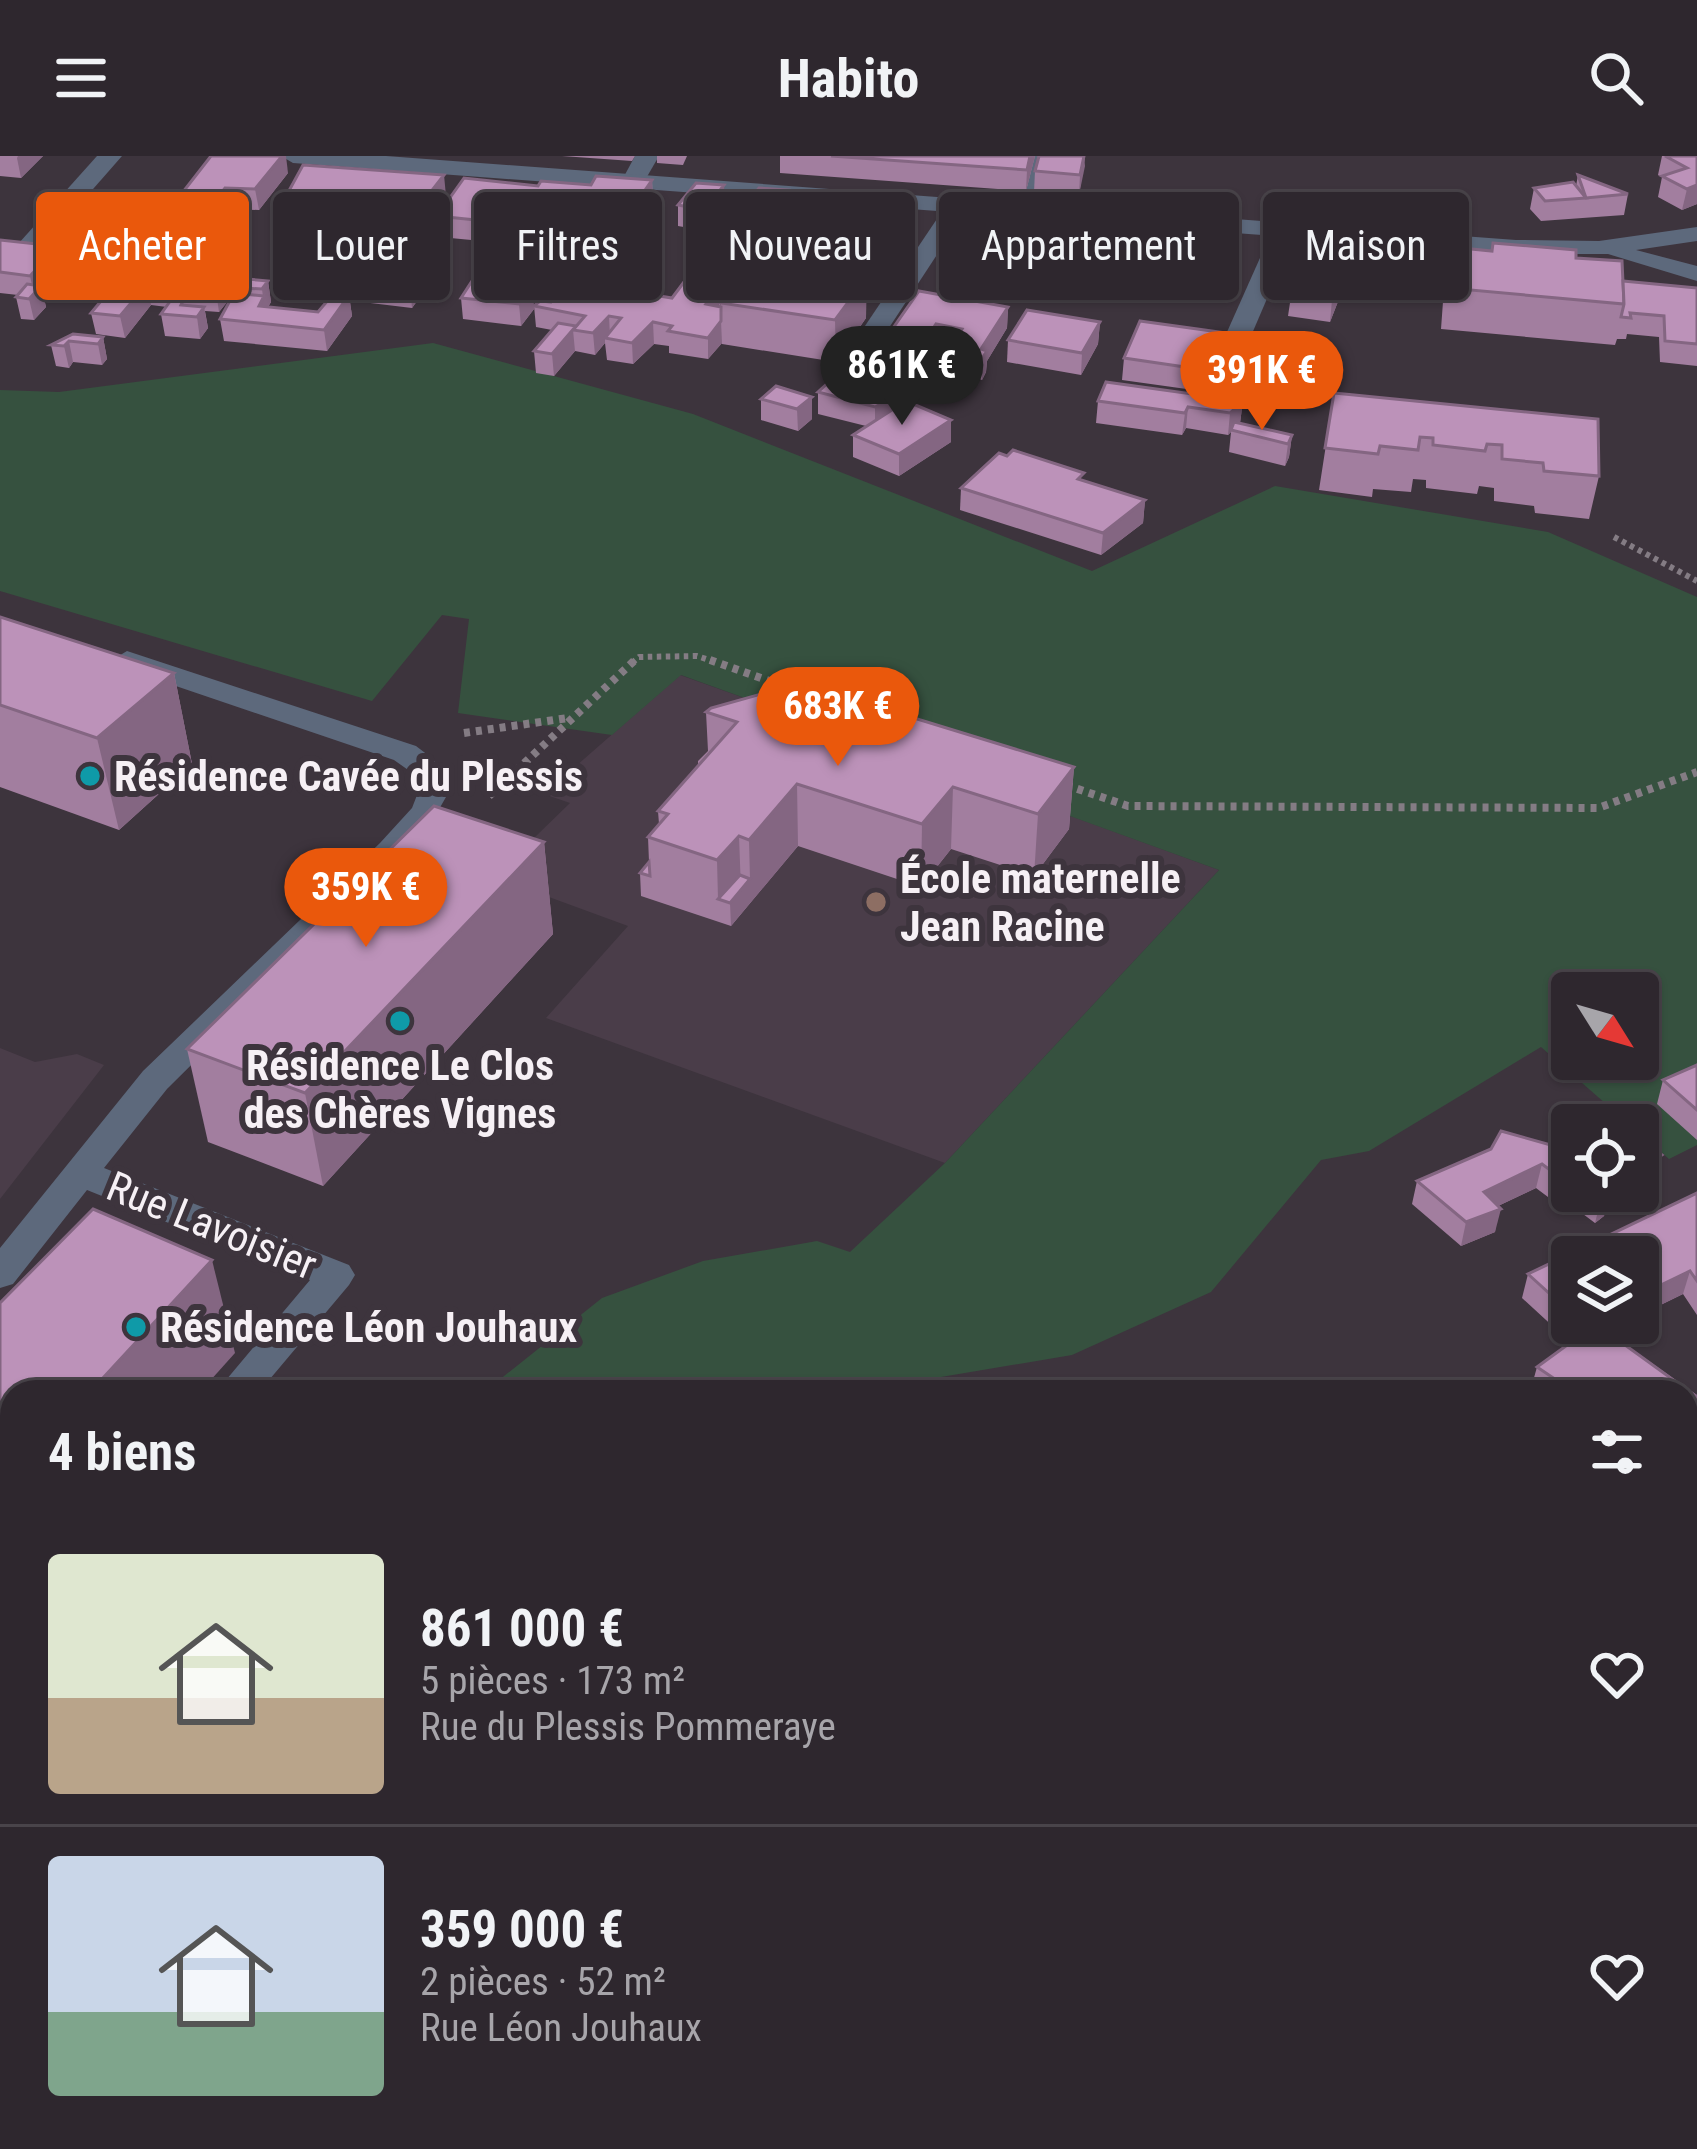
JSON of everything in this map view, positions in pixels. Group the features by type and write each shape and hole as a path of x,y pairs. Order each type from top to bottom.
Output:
{"street":[{"path":"28,248 110,156"},
{"path":"292,156 498,164 633,182 939,205"},
{"path":"633,182 647,156"},
{"path":"1029,192 1038,156"},
{"path":"843,378 939,233"},
{"path":"1469,244 1599,248 1697,234"},
{"path":"1599,248 1697,274"},
{"path":"1232,350 1263,280"},
{"path":"0,1274 154,1080 431,805 436,789 433,775 423,764 385,745 91,648"},
{"name":"Rue Lavoisier","path":"78,1172 337,1275 246,1380"}],"path":[{"path":"1614,537 1697,580"},
{"path":"487,798 639,657 698,656 805,694"},
{"path":"826,701 913,731"},
{"path":"385,745 570,718"},
{"path":"1064,784 1128,806 1598,808 1697,772"}],"shaded area":[{"name":"École maternelle Jean Racine","path":"680,675 1219,870 945,1163 546,1018 628,926 494,877 570,803 544,794"},
{"path":"0,1048 35,1062 77,1054 104,1065 0,1199"}],"green space":[{"path":"433,343 693,414 1092,571 1275,486 1548,532 1697,597 1697,1145 1669,1159 1659,1150 1659,1104 1606,1104 1579,1080 1659,1080 1659,972 1551,972 1551,1056 1541,1047 1369,1151 1321,1160 1211,1292 1072,1355 935,1380 499,1380 602,1298 703,1261 817,1241 850,1252 945,1163 1219,870 681,675 612,735 458,713 469,619 442,615 372,701 0,591 0,390 59,392"}],"building":[{"path":"211,156 282,156 255,189 183,192"},
{"path":"831,156 1030,156 1027,170"},
{"path":"1039,156 1084,156 1080,175 1035,171"},
{"path":"1665,156 1697,156 1697,185 1687,189 1662,176 1687,168"},
{"path":"303,165 444,175 431,192 288,192"},
{"path":"1578,175 1628,194 1586,198"},
{"path":"596,176 652,180 644,192 474,192 474,220 450,217 450,198 464,178 538,186 541,181 591,185"},
{"path":"1573,182 1586,198 1545,201 1534,188"},
{"path":"696,183 724,185 719,192 689,192"},
{"path":"759,188 788,190 786,192 756,192"},
{"path":"0,240 36,244 36,270 30,276 0,272"},
{"path":"1493,243 1576,250 1576,258 1622,261 1624,304 1469,290 1469,249 1492,251"},
{"path":"474,278 474,299 461,298"},
{"path":"249,279 268,281 262,289 249,288"},
{"path":"1623,281 1697,288 1697,344 1665,341 1664,316 1630,313 1631,318 1621,317"},
{"path":"684,282 686,300 709,300 706,304 721,307 721,321 708,338 668,331 672,326 653,322 632,343 605,338 621,318 609,316 593,333 573,330 585,316 534,306 662,300 672,298"},
{"path":"27,284 36,285 29,299 16,297"},
{"path":"919,291 939,295 939,300 1008,307 981,349 987,351 982,358 950,348 962,329 936,324 925,341 891,331"},
{"path":"249,294 264,296 259,306 318,312 328,300 345,300 324,330 220,319 230,300 249,300"},
{"path":"102,300 134,300 120,316 91,313"},
{"path":"171,300 204,307 197,317 161,314"},
{"path":"723,300 850,300 835,320 721,303"},
{"path":"1027,310 1100,322 1082,353 1008,340"},
{"path":"1140,321 1269,339 1253,377 1124,358"},
{"path":"558,323 576,326 552,354 534,351"},
{"path":"73,334 103,337 98,344 69,341 64,346 51,345"},
{"path":"872,343 909,353 881,378 913,387 875,407 818,392"},
{"path":"1106,382 1243,401 1230,413 1188,407 1185,413 1098,401"},
{"path":"776,386 812,397 797,409 761,399"},
{"path":"1334,393 1598,419 1599,476 1544,471 1543,463 1502,459 1502,445 1487,444 1485,451 1433,445 1433,438 1420,437 1418,450 1380,446 1378,454 1325,448"},
{"path":"906,401 951,420 899,454 853,435"},
{"path":"1234,422 1292,435 1288,444 1231,430"},
{"path":"1013,450 1084,473 1078,479 1145,500 1103,533 961,488 999,453 1007,456"},
{"path":"0,617 174,673 97,738 0,705"},
{"path":"819,678 847,686 822,716 897,739 914,718 1074,767 1038,814 953,787 922,824 797,784 749,840 739,836 717,860 648,837 668,814 658,811 737,722 706,712"},
{"path":"434,806 544,842 305,1093 187,1049"},
{"path":"740,875 750,879 730,903 718,899"},
{"path":"1697,1065 1697,1110 1663,1080"},
{"path":"1501,1131 1551,1145 1551,1171 1542,1164 1484,1192 1501,1209 1466,1222 1417,1181 1491,1149"},
{"path":"1697,1193 1697,1281 1690,1271 1659,1286 1659,1236 1607,1236"},
{"path":"93,1209 212,1260 101,1380 0,1380 0,1303"},
{"path":"1551,1263 1551,1295 1528,1274"},
{"path":"1569,1344 1624,1344 1673,1380 1556,1380 1537,1367"}],"place":[{"name":"Résidence Cavée du Plessis","path":"90,776"},
{"name":"École maternelle Jean Racine","path":"876,902"},
{"name":"Résidence Le Clos des Chères Vignes","path":"400,1021"},
{"name":"Résidence Léon Jouhaux","path":"136,1327"}]}
